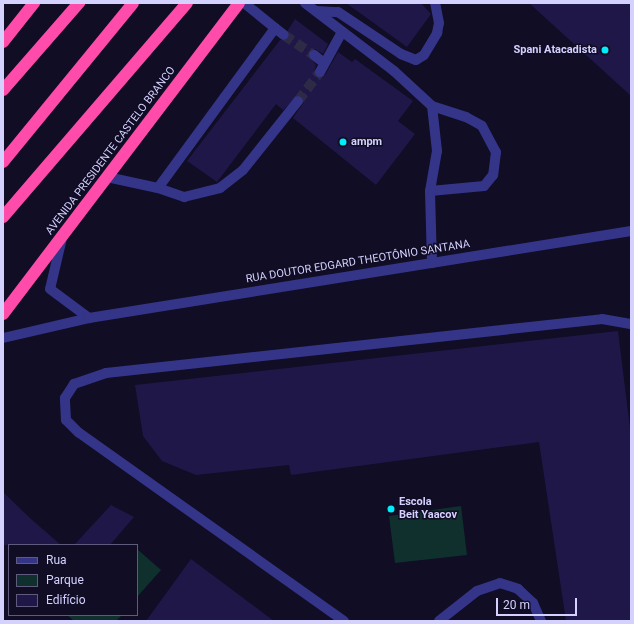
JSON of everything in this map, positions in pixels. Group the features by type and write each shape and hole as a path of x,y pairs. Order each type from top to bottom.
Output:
{"highway":[{"path":"3,42 34,3"},
{"path":"3,90 79,3"},
{"path":"3,162 133,3"},
{"path":"3,217 186,3"},
{"name":"AVENIDA PRESIDENTE CASTELO BRANCO","path":"3,314 239,3"}],"street":[{"path":"244,3 284,34"},
{"path":"305,3 338,12 401,54 416,60 424,55 437,33 439,22 435,3"},
{"path":"319,7 342,32 394,71 432,106 466,117 482,126 496,152 493,175 484,186 430,191"},
{"path":"158,188 275,28"},
{"path":"314,55 322,67 342,32"},
{"path":"107,177 158,188 184,197 220,188 244,170 298,101"},
{"path":"432,106 437,151 430,191 432,263"},
{"name":"RUA DOUTOR EDGARD THEOTÔNIO SANTANA","path":"3,338 89,318 631,231"},
{"path":"63,235 50,288 89,318"},
{"path":"344,621 79,433 66,420 65,398 74,384 106,374 586,321 631,324"},
{"path":"439,621 477,590 500,583 518,589 533,603 541,621"}],"green space":[{"path":"461,506 467,555 395,563 389,516"},
{"path":"138,550 161,570 138,596"},
{"path":"68,616 121,616 116,621 74,621"}],"building":[{"path":"346,3 421,3 431,14 407,47"},
{"name":"Spani Atacadista","path":"529,3 631,3 631,96"},
{"path":"295,19 328,44 323,54 315,49 308,54 316,65 314,72 317,77 325,75 338,52 352,62 355,59 413,101 398,121 415,134 376,185 293,118 304,102 299,95 283,110 276,104 217,182 187,161 280,40 289,39 288,30"},
{"path":"618,331 631,436 631,621 566,621 539,442 291,475 289,465 196,475 162,461 143,436 135,385"},
{"path":"3,492 60,544 8,544 3,545"},
{"path":"111,505 134,517 111,544 75,544"},
{"path":"191,559 274,621 146,621"}],"tunnel":[{"path":"284,35 314,55"},
{"path":"298,101 320,72"}],"place":[{"name":"Spani Atacadista","path":"605,50"},
{"name":"ampm","path":"343,142"},
{"name":"Escola Beit Yaacov","path":"391,509"}]}
